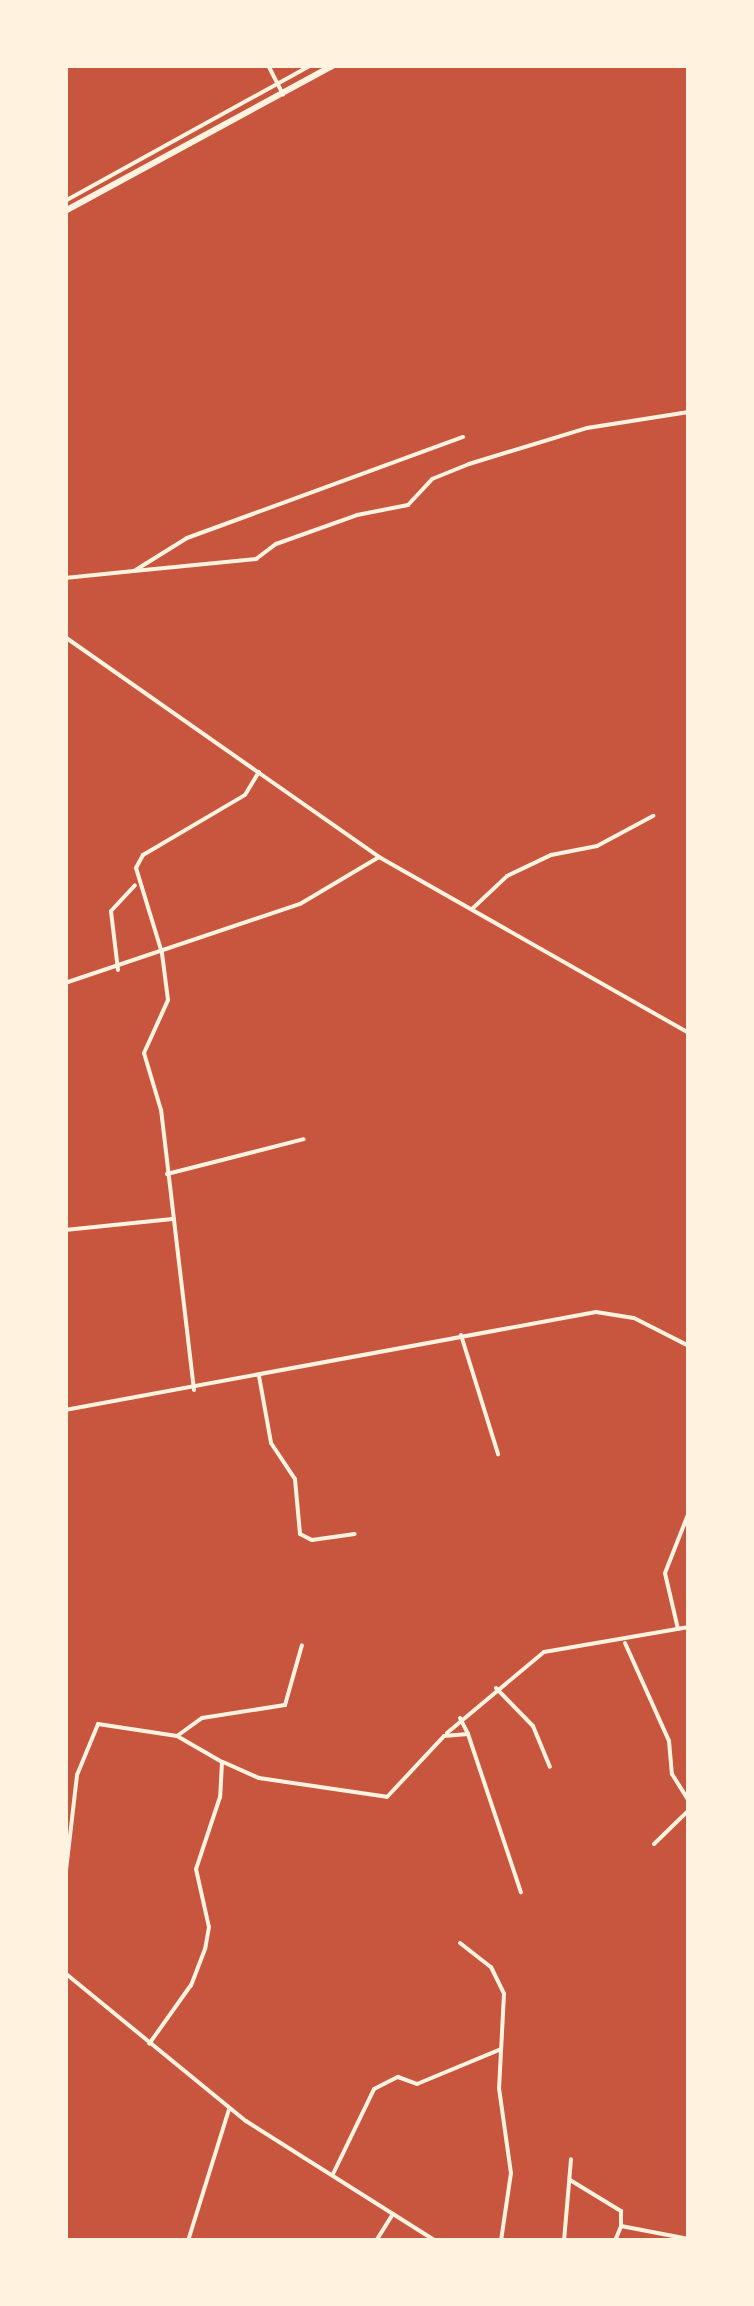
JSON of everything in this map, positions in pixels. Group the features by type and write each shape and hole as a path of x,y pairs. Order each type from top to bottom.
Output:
{"highway":[{"path":"65,211 334,65"}],"street":[{"path":"268,65 283,94"},
{"path":"65,202 311,65"},
{"path":"65,578 256,558 276,544 358,515 408,505 432,479 469,464 587,428 689,412"},
{"path":"134,572 187,538 463,437"},
{"path":"65,637 380,856 689,1033"},
{"path":"118,970 111,911 137,883 143,855 245,795 259,771"},
{"path":"472,909 507,876 550,856 597,846 653,816"},
{"path":"65,983 118,970 300,904 380,856"},
{"path":"137,883 162,952 168,1000 144,1053 161,1110 194,1390"},
{"path":"167,1174 304,1139"},
{"path":"65,1230 172,1219"},
{"path":"65,1410 194,1390 461,1335 618,1312 689,1346"},
{"path":"461,1335 498,1454"},
{"path":"259,1376 271,1443 296,1479 300,1534 312,1540 355,1534"},
{"path":"678,1629 665,1573 689,1512"},
{"path":"65,1879 77,1774 92,1730 108,1721 178,1736 222,1762 294,1786 387,1797 460,1718 559,1645 625,1643 689,1627"},
{"path":"625,1643 669,1741 672,1774 689,1800"},
{"path":"178,1736 202,1718 285,1706 302,1645"},
{"path":"496,1688 533,1726 550,1767"},
{"path":"460,1718 522,1892"},
{"path":"444,1736 468,1734"},
{"path":"149,2044 191,1985 205,1949 208,1927 196,1869 220,1797 222,1762"},
{"path":"654,1844 689,1810"},
{"path":"460,1942 501,1984 501,2049 511,2173 501,2241"},
{"path":"65,1973 229,2108 436,2241"},
{"path":"332,2176 374,2089 398,2077 417,2084 501,2049"},
{"path":"188,2241 229,2108"},
{"path":"564,2241 571,2160"},
{"path":"570,2180 621,2211 615,2241"},
{"path":"376,2241 394,2214"},
{"path":"621,2226 689,2238"}]}
